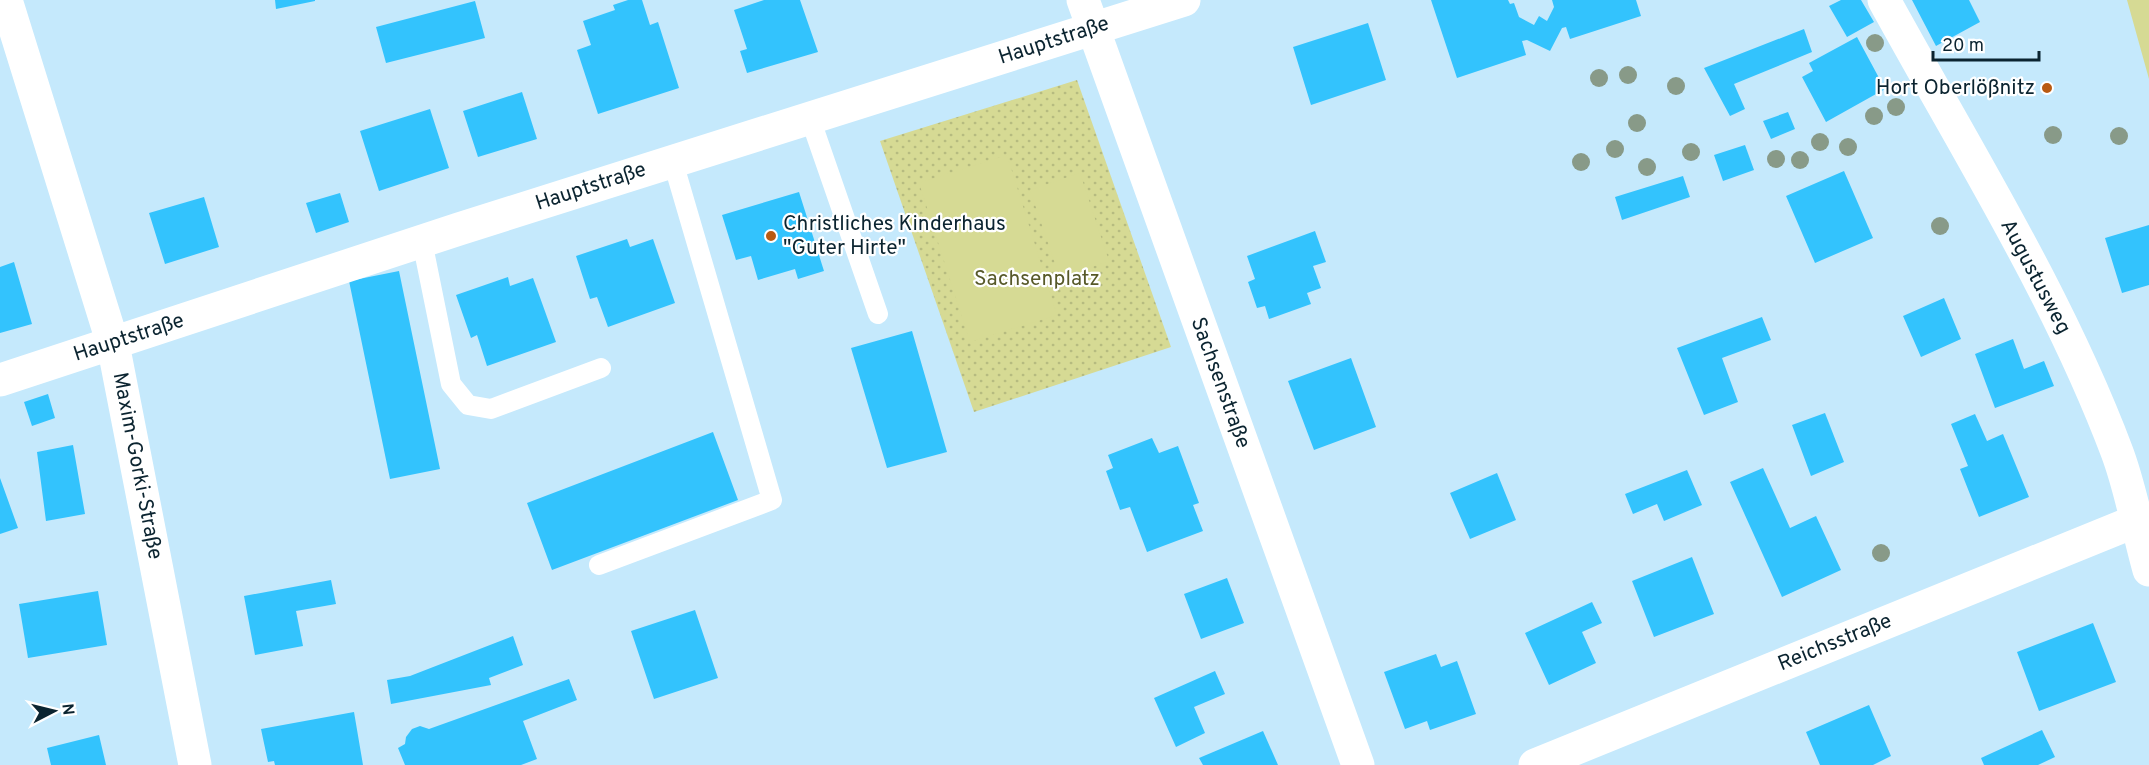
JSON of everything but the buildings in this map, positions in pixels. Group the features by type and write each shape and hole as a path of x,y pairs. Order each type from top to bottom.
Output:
{"street":[{"name":"Maxim-Gorki-Straße","path":"6,0 113,344 195,765"},
{"name":"Hauptstraße","path":"0,380 423,241 810,118 1088,14 1184,0"},
{"name":"Augustusweg","path":"1884,0 2033,270 2083,371 2118,454 2149,570"},
{"name":"Sachsenstraße","path":"1088,14 1358,765"},
{"name":"Reichsstraße","path":"1534,765 2136,521"}],"lane":[{"path":"810,118 878,314"},
{"path":"598,565 772,500 673,162"},
{"path":"423,241 451,384 468,405 491,409 601,368"}],"green space":[{"path":"2127,0 2149,0 2149,79"},
{"name":"Sachsenplatz","path":"1077,80 1171,347 974,412 880,141"},
{"path":"1007,155 1057,315 970,342 919,183"},
{"path":"1080,173 1109,261 1060,278 1030,190"}],"place":[{"name":"Hort Oberlößnitz","path":"2047,88"},
{"name":"Christliches Kinderhaus \"Guter Hirte\"","path":"771,236"}]}
